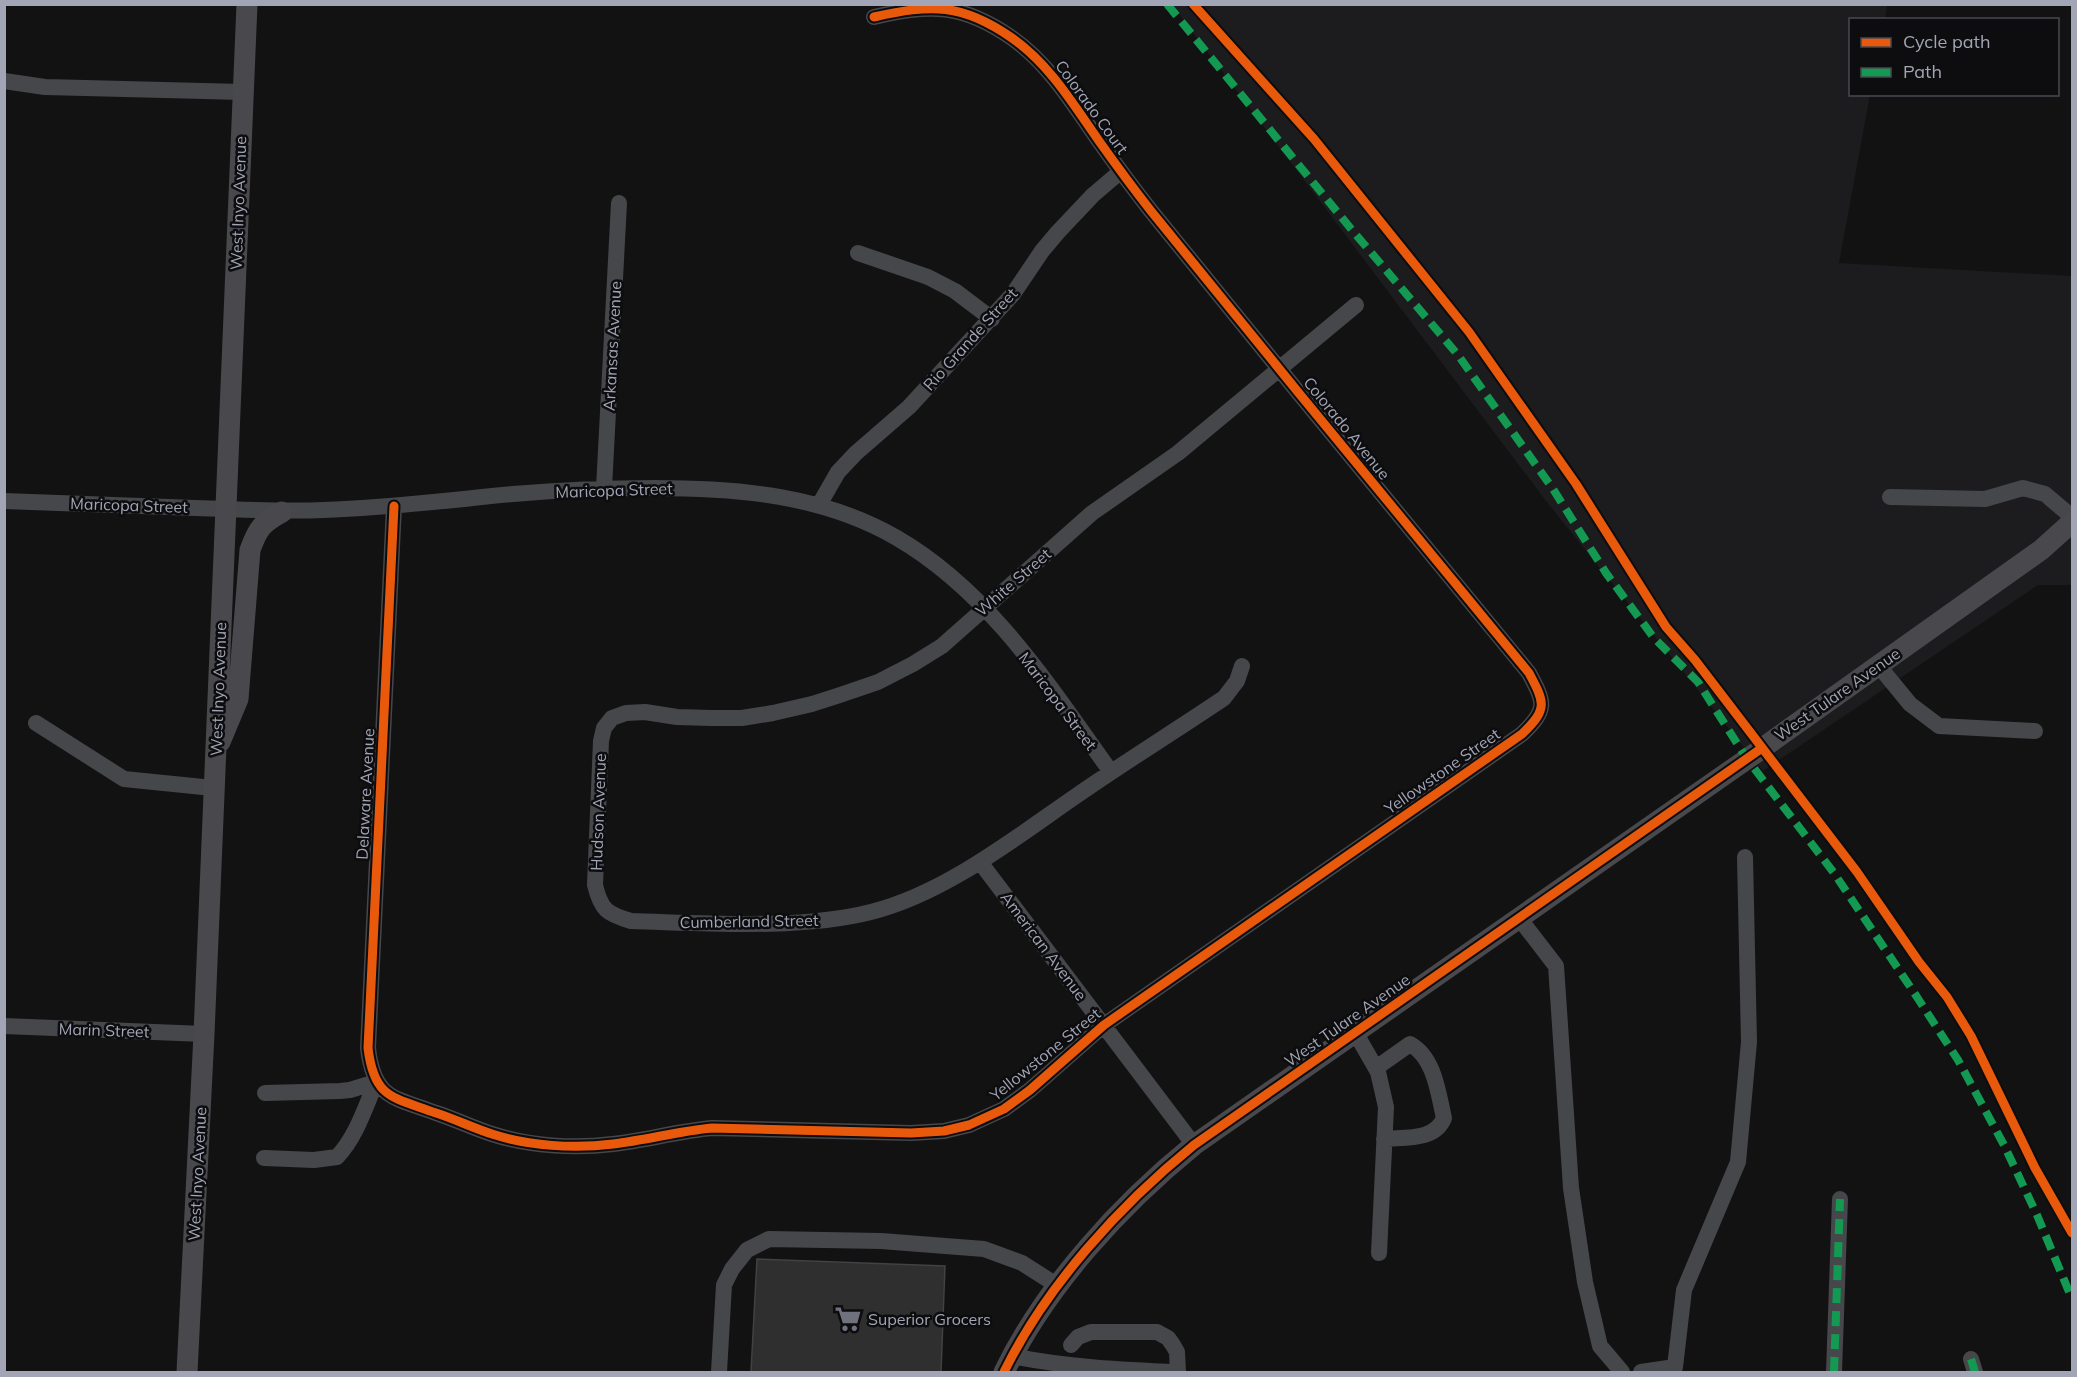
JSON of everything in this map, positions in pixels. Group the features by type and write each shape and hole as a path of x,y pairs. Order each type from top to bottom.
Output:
{"main road":[{"name":"West Inyo Avenue","path":"187,1372 204,1034 247,4"},
{"path":"215,754 238,699 250,550 257,530 266,520 282,512"},
{"name":"West Tulare Avenue","path":"1008,1364 1058,1287 1088,1248 1124,1207 1160,1172 1194,1145 2041,550 2073,520"}],"street":[{"name":"Colorado Court","path":"874,17 908,9 937,7 958,11 988,22 1040,60 1120,172"},
{"path":"4,81 45,87 243,92"},
{"name":"Rio Grande Street","path":"819,505 838,472 856,453 909,407 992,319 1013,294 1042,250 1093,195 1120,172"},
{"name":"Colorado Avenue","path":"1120,172 1529,673 1540,694 1542,707"},
{"name":"Arkansas Avenue","path":"604,488 620,203"},
{"path":"858,253 928,277 955,291 992,319"},
{"name":"White Street","path":"612,717 626,713 645,712 677,717 742,718 812,704 878,682 913,664 942,646 1092,513 1178,453 1356,304"},
{"name":"Maricopa Street","path":"4,501 282,512 394,506 604,488 727,489 819,505 870,524 904,542 967,589 1022,652 1111,772"},
{"path":"1890,496 1985,499 2023,488 2045,494 2073,520"},
{"name":"Delaware Avenue","path":"376,1082 370,1068 368,1048 394,506"},
{"path":"1878,665 1910,704 1939,726 2035,731"},
{"name":"Cumberland Street","path":"603,908 612,915 631,921 784,923 833,919 872,912 910,898 980,862 1224,698 1237,681 1242,666"},
{"name":"Yellowstone Street","path":"376,1082 386,1093 402,1101 492,1134 553,1145 613,1144 686,1130 712,1128 911,1134 944,1131 969,1125 1004,1109 1030,1090 1104,1025 1522,734 1537,720 1542,707"},
{"name":"Hudson Avenue","path":"603,908 595,885 600,753 604,728 612,717"},
{"path":"36,723 124,779 213,788"},
{"path":"1641,1372 1675,1367 1684,1290 1738,1162 1749,1042 1745,857"},
{"name":"American Avenue","path":"980,862 1194,1145"},
{"path":"1519,918 1556,966 1571,1188 1585,1282 1600,1346 1622,1372"},
{"name":"Marin Street","path":"4,1026 204,1034"},
{"path":"1355,1032 1376,1068 1386,1107 1379,1252"},
{"path":"1376,1068 1410,1044 1421,1050 1434,1076 1444,1118 1441,1125 1429,1135 1384,1139"},
{"path":"265,1093 340,1091 376,1082"},
{"path":"264,1158 321,1160 337,1157 345,1149 362,1118 376,1082"},
{"path":"1834,1372 1840,1199"},
{"path":"719,1372 724,1284 747,1250 769,1239 881,1241 984,1249 1022,1263 1058,1287"},
{"path":"1008,1364 1048,1363 1178,1372 1177,1352 1168,1338 1157,1332 1091,1332 1078,1337 1071,1345"}],"shaded area":[{"path":"1172,5 1887,5 1885,18 1849,18 1849,96 1870,96 1839,263 2072,276 2072,585 2038,585 1763,771 1546,501"}],"building":[{"name":"Superior Grocers","path":"757,1259 945,1266 941,1372 751,1372"}],"marked path":[{"path":"1167,4 1352,230 1458,355 1553,489 1606,573 1654,638 1698,682 1747,759 1834,873 1958,1060 2004,1145 2037,1215 2072,1299"},
{"path":"1834,1372 1840,1199"},
{"path":"1971,1359 1975,1372"}],"cycle path":[{"path":"1193,4 1314,139 1469,332 1576,484 1666,627 1695,660 1857,872 1919,962 1947,997 1971,1036 2035,1168 2072,1233"},
{"path":"394,506 368,1048 371,1065 381,1087 397,1099 506,1138 552,1145 583,1146 626,1142 712,1128 911,1133 944,1131 969,1125 1004,1109 1030,1090 1104,1025 1522,734 1540,712 1541,705 1541,699 1529,673 1151,211 1060,86 1038,60 1012,38 994,27 961,13 930,9 874,17"},
{"path":"1004,1372 1021,1340 1063,1278 1112,1221 1166,1168 1194,1145 1762,748"}],"place":[{"name":"Superior Grocers","path":"848,1319"}]}
